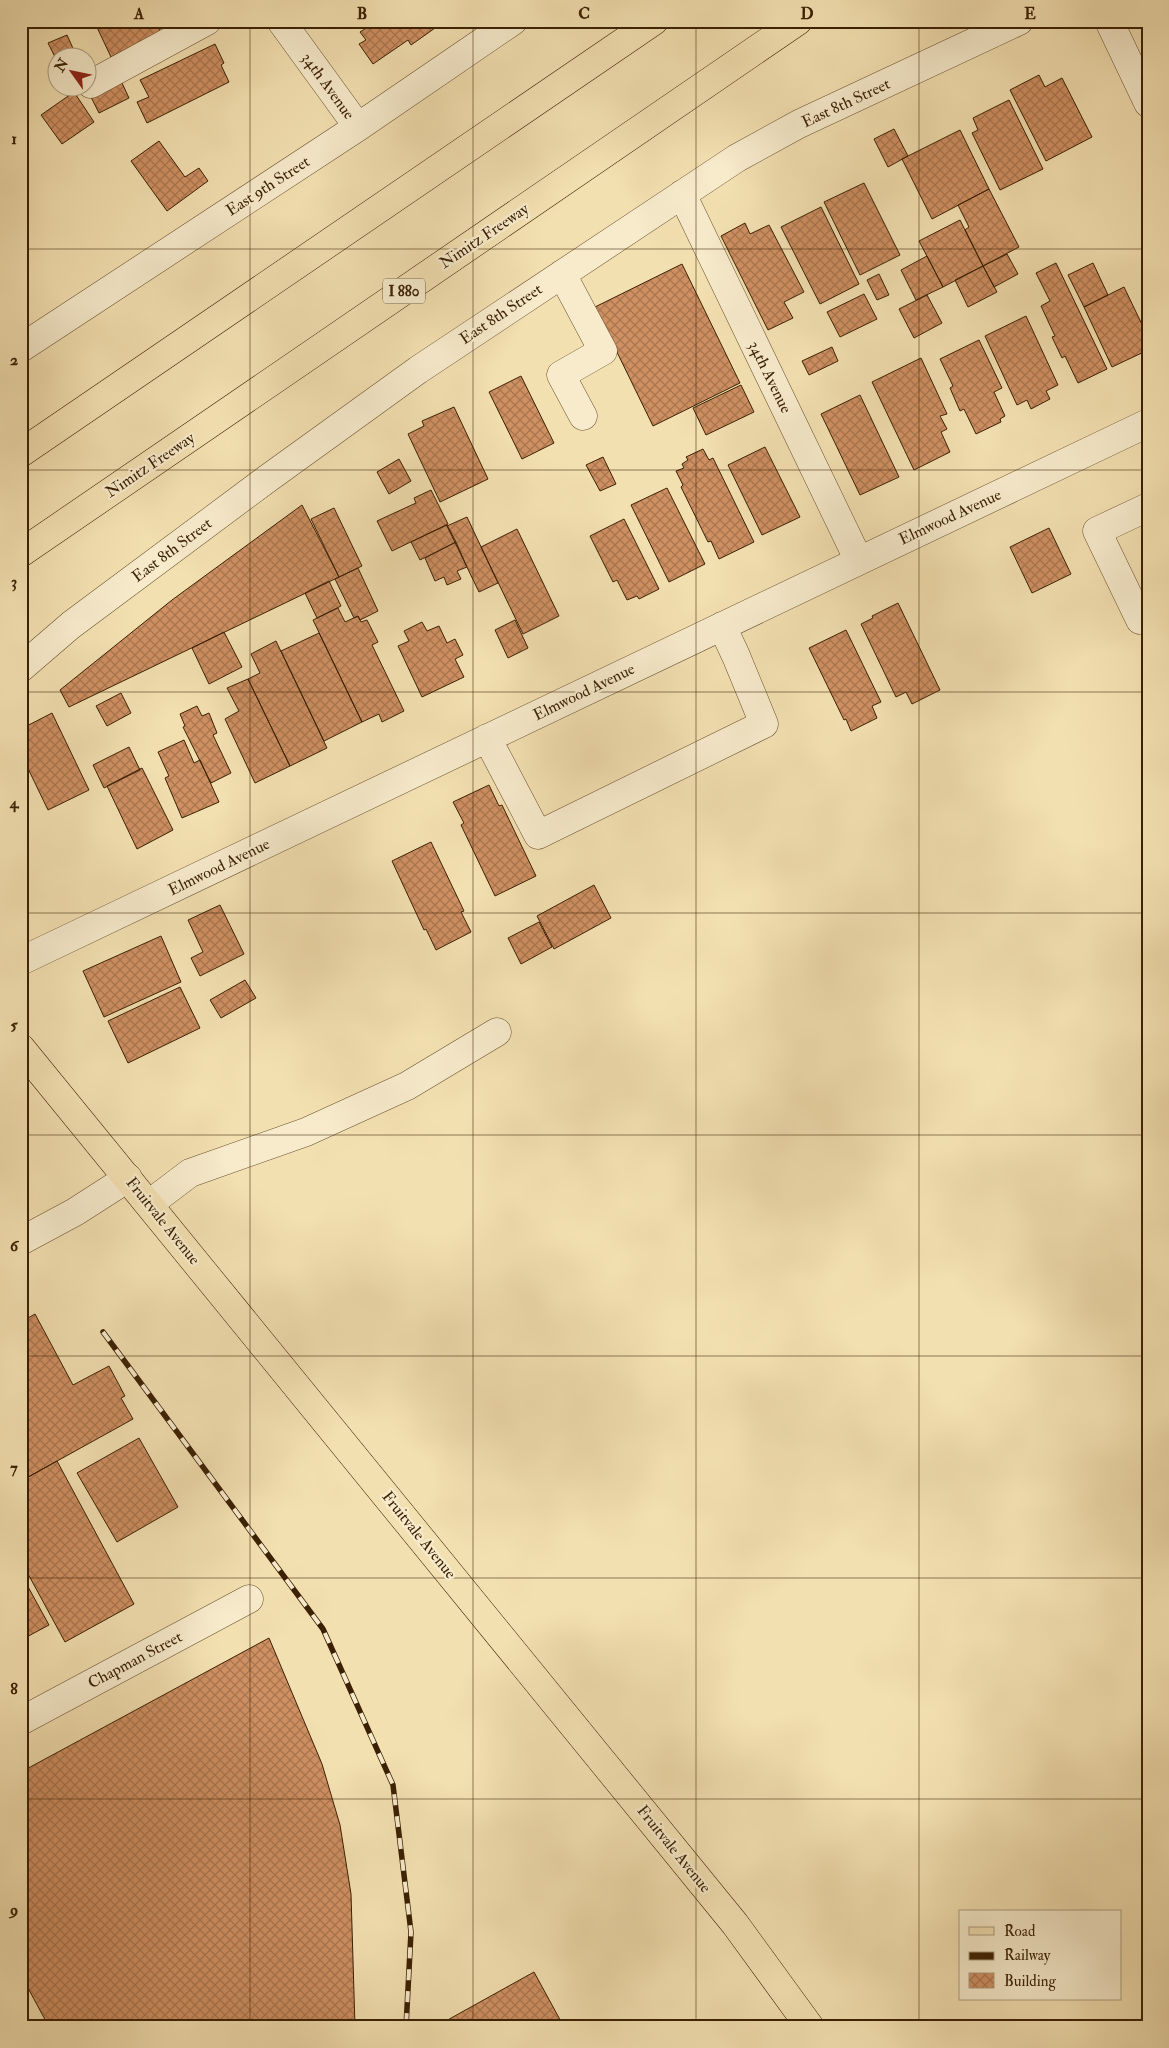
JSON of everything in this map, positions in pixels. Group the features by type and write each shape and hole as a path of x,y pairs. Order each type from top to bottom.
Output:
{"main road":[{"path":"21,453 654,21"},
{"name":"Nimitz Freeway","path":"21,553 792,25"},
{"name":"Fruitvale Avenue","path":"21,1048 736,1924 810,2027"}],"street":[{"path":"98,80 207,21"},
{"name":"34th Avenue","path":"281,21 358,127"},
{"name":"East 9th Street","path":"22,346 358,127 513,21"},
{"name":"East 8th Street","path":"21,668 71,625 275,473 418,370 737,158 799,124 1019,21"},
{"path":"1109,21 1148,103"},
{"name":"34th Avenue","path":"682,194 859,561"},
{"path":"562,274 603,351 561,375 583,416"},
{"name":"Elmwood Avenue","path":"21,961 1148,423"},
{"path":"1148,507 1097,531 1140,620 1148,616"},
{"path":"487,738 538,835 652,781 764,724 722,626"},
{"path":"149,1204 190,1173 306,1132 408,1086 497,1032"},
{"path":"21,1241 75,1212 128,1178"},
{"name":"Chapman Street","path":"21,1721 249,1599"}],"building":[{"path":"94,21 173,21 159,28 161,32 111,57"},
{"path":"377,21 445,21 411,45 408,40 373,64 359,44 366,40 360,32"},
{"path":"67,35 73,48 50,48 48,43"},
{"path":"215,44 224,63 221,65 229,82 147,123 137,102 149,97 140,80"},
{"path":"1039,75 1045,87 1062,78 1092,137 1046,161 1010,90"},
{"path":"122,83 129,98 99,113 92,98 98,98 98,94"},
{"path":"65,98 78,98 94,122 62,144 41,115"},
{"path":"1009,100 1043,169 1000,190 972,133 978,130 973,118"},
{"path":"894,129 908,156 888,167 874,139"},
{"path":"960,130 989,189 932,219 902,159"},
{"path":"159,141 185,177 199,168 208,181 167,211 131,161"},
{"path":"864,183 900,255 860,275 824,202"},
{"path":"989,189 1019,247 983,266 965,230 969,227 958,205"},
{"path":"821,207 859,284 820,304 781,227"},
{"path":"960,220 983,266 943,287 919,241"},
{"path":"745,223 750,234 769,225 804,292 784,302 793,318 768,330 721,236"},
{"path":"1007,254 1018,274 994,287 983,266"},
{"path":"927,256 943,287 916,300 901,270"},
{"path":"1056,263 1107,369 1078,383 1065,356 1062,358 1052,337 1055,336 1041,306 1050,301 1036,273"},
{"path":"1093,263 1108,295 1084,307 1068,275"},
{"path":"682,264 740,383 653,426 595,307"},
{"path":"983,266 997,292 968,307 955,280"},
{"path":"879,274 889,295 877,300 867,280"},
{"path":"1124,287 1148,337 1148,350 1112,367 1084,307"},
{"path":"864,294 877,319 840,337 827,312"},
{"path":"927,295 942,323 914,338 899,309"},
{"path":"1026,316 1058,385 1046,391 1050,399 1031,409 1027,400 1017,405 985,336"},
{"path":"979,340 1002,388 994,392 1005,416 1000,419 1001,422 976,434 964,409 960,411 950,388 953,386 940,359"},
{"path":"832,347 838,361 809,375 802,361"},
{"path":"921,358 947,414 940,416 947,429 941,432 950,452 914,470 872,382"},
{"path":"521,376 554,443 522,459 489,392"},
{"path":"741,385 754,412 706,435 693,408"},
{"path":"860,395 899,477 860,495 821,414"},
{"path":"454,407 488,479 440,502 408,434 424,426 422,421"},
{"path":"765,447 800,517 762,535 728,465"},
{"path":"703,449 709,460 713,458 754,542 719,559 711,541 708,542 681,487 683,485 676,471 684,468 682,464 688,460 686,457"},
{"path":"603,457 616,484 600,491 586,465"},
{"path":"399,459 411,481 389,494 377,472"},
{"path":"667,488 705,564 669,582 631,505"},
{"path":"431,490 448,524 392,551 377,521 416,503 414,498"},
{"path":"302,505 339,577 69,707 60,690 172,600"},
{"path":"334,508 362,566 339,577 311,519"},
{"path":"467,517 498,583 479,592 447,526"},
{"path":"624,519 659,589 639,599 637,596 627,600 617,580 613,582 590,536"},
{"path":"447,525 456,542 420,560 411,542"},
{"path":"1049,528 1071,574 1032,593 1010,547"},
{"path":"517,529 559,616 523,634 481,547"},
{"path":"456,542 467,567 457,571 461,579 447,585 444,577 435,581 425,558"},
{"path":"358,568 378,611 360,620 358,616 354,618 335,579"},
{"path":"329,581 341,606 317,618 305,593"},
{"path":"898,603 940,690 912,704 906,692 896,697 861,624 873,618 872,616"},
{"path":"338,608 345,622 358,616 361,622 367,620 378,642 372,645 404,711 382,722 379,714 362,722 313,620"},
{"path":"515,620 528,648 508,658 495,630"},
{"path":"422,622 427,631 439,626 447,643 455,639 463,655 455,659 464,677 422,697 398,646 409,641 404,631"},
{"path":"846,630 881,702 872,706 877,718 851,731 809,648"},
{"path":"224,632 242,667 209,684 192,648"},
{"path":"319,633 362,722 324,741 281,651"},
{"path":"276,641 327,748 290,766 248,679 260,673 251,654"},
{"path":"248,679 290,766 255,783 225,719 239,711 227,688"},
{"path":"121,693 131,713 107,726 96,706"},
{"path":"197,706 202,716 209,713 217,733 213,735 231,773 211,783 183,727 185,726 180,714"},
{"path":"52,713 89,790 48,810 21,754 21,729"},
{"path":"184,740 194,763 200,760 219,802 182,818 165,778 169,776 158,752"},
{"path":"129,747 140,770 104,788 93,765"},
{"path":"142,768 173,830 137,849 107,786"},
{"path":"489,785 499,806 502,805 536,876 495,896 461,825 464,823 453,802"},
{"path":"431,842 464,911 461,912 471,932 436,950 426,929 424,930 392,861"},
{"path":"594,885 611,918 554,949 537,916"},
{"path":"220,905 244,954 200,976 191,958 203,952 188,920"},
{"path":"539,922 552,947 521,964 508,938"},
{"path":"161,936 181,982 104,1017 83,971"},
{"path":"245,980 256,998 221,1018 210,1000"},
{"path":"180,987 200,1028 128,1063 108,1021"},
{"path":"35,1314 73,1385 109,1366 125,1396 121,1398 133,1419 21,1481 21,1322"},
{"path":"139,1438 178,1507 117,1542 77,1473"},
{"path":"57,1461 134,1604 65,1642 21,1561 21,1481"},
{"path":"21,1574 49,1625 21,1640"},
{"path":"269,1638 322,1764 340,1825 351,1894 355,2027 49,2027 21,1975 21,1772"},
{"path":"534,1972 564,2027 435,2027"}],"railway":[{"path":"103,1332 323,1629 393,1785 411,1932 406,2027"}]}
